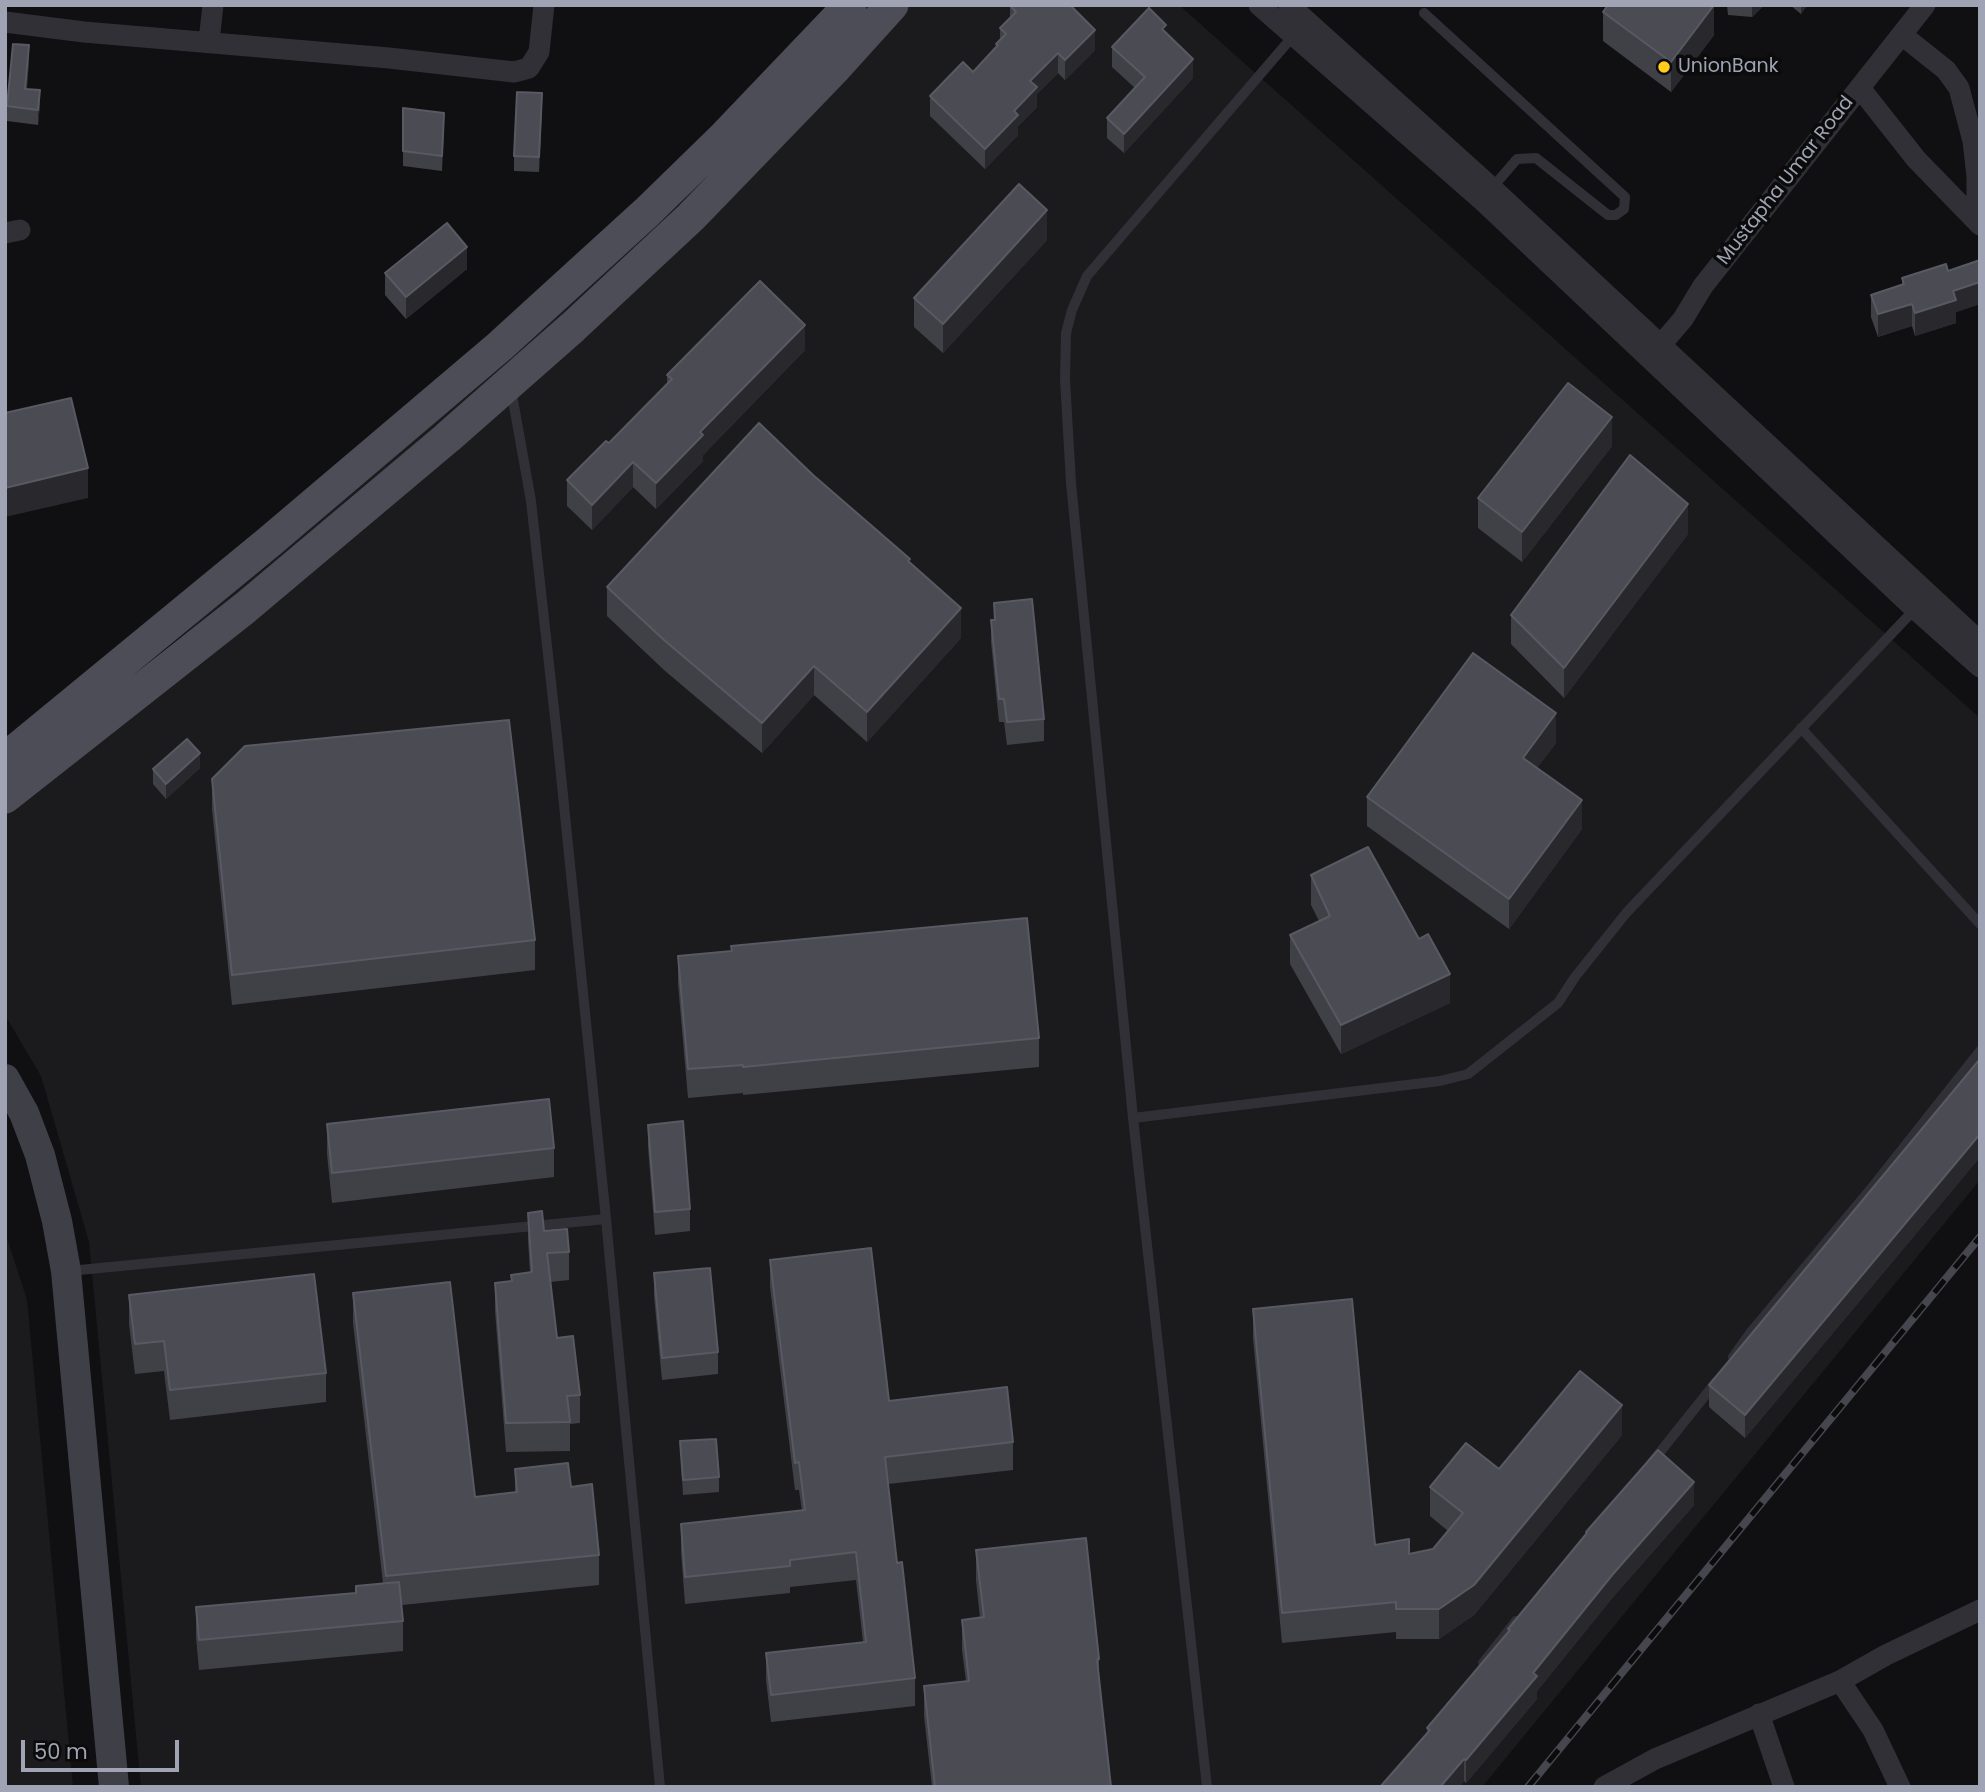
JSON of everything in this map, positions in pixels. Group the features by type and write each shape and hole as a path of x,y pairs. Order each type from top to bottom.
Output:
{"main road":[{"path":"5,759 269,542 500,346 647,212 726,135 850,5"},
{"path":"5,797 245,608 510,383 691,217 892,5"},
{"path":"5,1079 24,1113 40,1155 57,1221 66,1271 114,1787"}],"street":[{"path":"209,41 213,5"},
{"path":"5,22 84,32 209,41 514,72 529,68 539,52 544,5"},
{"path":"1259,5 1307,20 1483,201 1980,642"},
{"path":"1289,5 1492,188 1915,609 1980,667"},
{"name":"Mustapha Umar Road","path":"1655,351 1684,319 1703,286 1925,5"},
{"path":"1902,35 1946,70 1959,88 1978,176 1977,222"},
{"path":"1860,88 1916,159 1977,222"},
{"path":"1604,1787 1655,1759 1840,1681 1886,1655 1977,1611"},
{"path":"1840,1681 1873,1730 1900,1787"},
{"path":"1759,1714 1784,1787"}],"lane":[{"path":"1424,13 1625,197 1624,209 1616,215 1608,215 1536,158 1517,159 1492,188"},
{"path":"1207,1787 1133,1118 1071,483 1065,379 1066,332 1072,310 1087,276 1307,20"},
{"path":"510,383 531,501 606,1219 660,1787"},
{"path":"1133,1118 1440,1081 1468,1074 1558,1003 1575,977 1627,912 1915,609"},
{"path":"1801,728 1980,924"},
{"path":"1727,1366 1751,1332 1870,1190 1980,1051"},
{"path":"66,1271 606,1219"},
{"path":"1642,1474 1719,1378"},
{"path":"1474,1675 1526,1610"}],"shaded area":[{"path":"871,5 1179,5 1980,718 1980,1180 1482,1787 141,1787 89,1242 41,1076 5,1015 5,798"},
{"path":"5,1232 27,1300 73,1787 5,1787"}],"building":[{"path":"1010,5 1070,5 1095,30 1065,60 1058,53 1030,81 1037,87 1014,111 1018,115 985,149 930,96 963,62 973,72 998,45 996,44 1006,34 1000,28 1016,12"},
{"path":"1608,5 1714,5 1671,62 1603,12"},
{"path":"1149,8 1166,25 1162,29 1193,59 1124,134 1107,118 1145,77 1112,47"},
{"path":"13,44 29,45 25,89 40,90 38,110 7,106"},
{"path":"517,92 542,93 539,157 514,156"},
{"path":"403,108 444,113 442,156 403,151"},
{"path":"1019,184 1047,210 943,324 914,298"},
{"path":"447,223 467,247 406,297 385,273"},
{"path":"1980,260 1980,282 1953,291 1956,300 1915,313 1912,304 1878,314 1871,295 1904,284 1902,278 1946,264 1948,271"},
{"path":"760,281 805,325 700,432 703,435 656,483 633,462 592,505 567,480 606,441 609,443 672,379 667,375"},
{"path":"1568,383 1612,417 1522,532 1478,498"},
{"path":"71,398 88,468 5,488 5,413"},
{"path":"759,423 961,608 867,712 814,666 762,723 664,640 607,587"},
{"path":"1630,455 1688,504 1564,668 1511,615"},
{"path":"1032,599 1044,719 1007,722 1004,699 999,699 991,620 995,620 994,603"},
{"path":"1473,653 1556,713 1523,758 1582,800 1509,899 1367,797"},
{"path":"509,720 535,940 232,975 212,779 245,746"},
{"path":"187,739 200,753 166,784 153,769"},
{"path":"1368,847 1419,939 1428,934 1450,974 1341,1025 1290,935 1330,916 1311,875"},
{"path":"1027,918 1039,1038 743,1067 688,1069 678,956 732,951 731,946"},
{"path":"1980,1059 1980,1134 1745,1415 1709,1385"},
{"path":"549,1099 554,1148 332,1173 327,1124"},
{"path":"683,1121 690,1209 655,1212 648,1125"},
{"path":"542,1211 544,1231 567,1229 569,1252 547,1253 557,1338 573,1336 580,1395 567,1396 570,1422 506,1423 495,1283 512,1281 511,1275 532,1272 528,1213"},
{"path":"871,1248 889,1401 1007,1387 1013,1442 885,1457 897,1563 902,1562 915,1678 771,1695 766,1653 866,1642 856,1552 790,1560 790,1566 685,1577 681,1524 805,1510 799,1462 795,1463 770,1260"},
{"path":"710,1268 718,1352 662,1358 654,1273"},
{"path":"314,1274 326,1373 170,1390 164,1341 135,1344 129,1295"},
{"path":"450,1282 475,1497 517,1492 515,1469 568,1463 571,1487 592,1484 599,1555 386,1576 353,1293"},
{"path":"1352,1299 1375,1545 1409,1539 1409,1554 1433,1549 1463,1513 1430,1487 1466,1443 1499,1469 1580,1371 1622,1405 1474,1585 1439,1609 1396,1609 1396,1602 1282,1613 1253,1309"},
{"path":"716,1439 719,1477 683,1480 680,1441"},
{"path":"1658,1450 1694,1482 1613,1574 1533,1673 1537,1676 1440,1787 1380,1787 1430,1730 1427,1728 1510,1630 1508,1629 1586,1532"},
{"path":"1086,1538 1111,1787 935,1787 924,1686 969,1681 962,1620 984,1617 976,1550"},
{"path":"399,1582 403,1621 199,1640 196,1607 356,1593 356,1586"}],"railway":[{"path":"1528,1787 1980,1237"}],"place":[{"name":"UnionBank","path":"1664,67"}]}
